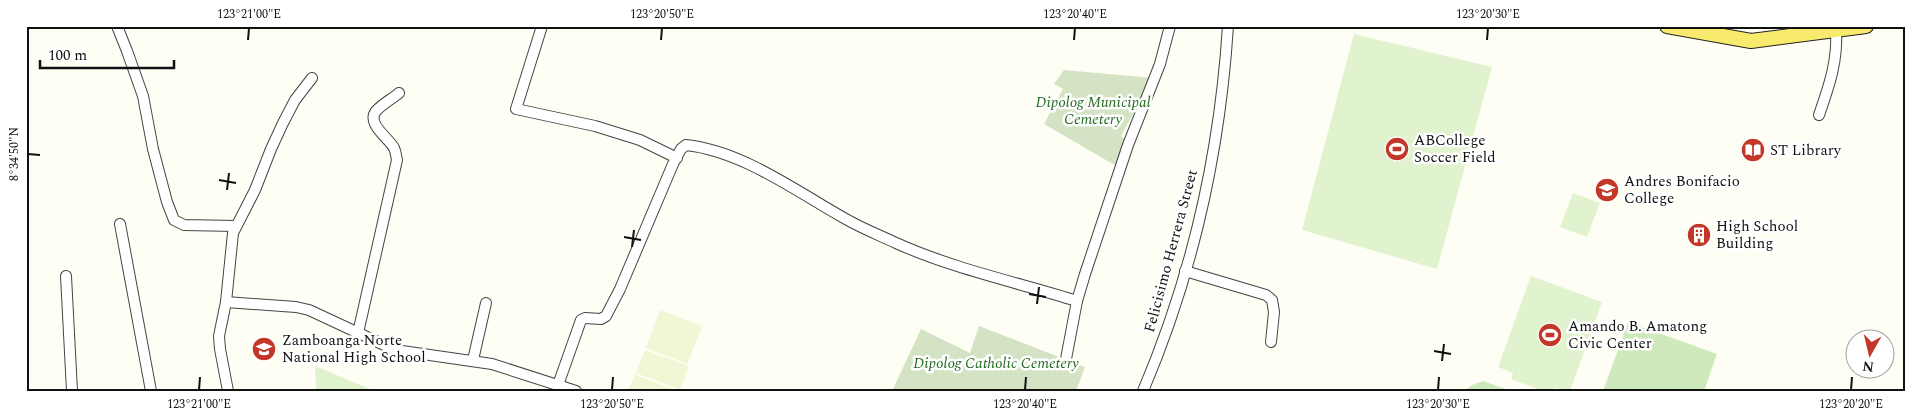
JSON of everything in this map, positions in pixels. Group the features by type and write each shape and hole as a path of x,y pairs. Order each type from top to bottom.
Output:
{"main road":[{"path":"1667,26 1751,41 1866,26"}],"street":[{"path":"117,26 143,96 153,149 167,202 174,220 184,226 236,226"},
{"path":"542,26 516,109 595,126 640,140 677,158"},
{"path":"1066,359 1077,301 1128,145 1160,64 1170,26"},
{"name":"Felicisimo Herrera Street","path":"1143,391 1157,359 1185,271 1202,202 1216,137 1228,26"},
{"path":"1819,115 1833,75 1838,45 1836,30"},
{"path":"228,391 219,336 226,302 232,241 236,226 255,190 271,149 295,100 312,78"},
{"path":"358,333 397,160 394,148 379,130 374,117 376,112 399,94"},
{"path":"558,385 581,320 585,318 601,319 606,316 620,289 681,149 686,145 711,149 759,169 847,220 925,256 963,269 1077,301"},
{"path":"120,224 151,391"},
{"path":"1185,271 1266,295 1272,300 1274,312 1271,342"},
{"path":"66,276 72,391"},
{"path":"226,302 296,307 309,310 396,350 473,360 511,369 576,391"},
{"path":"473,360 486,303"}],"green space":[{"name":"ABCollege Soccer Field","path":"1354,34 1492,67 1437,269 1302,230"},
{"name":"Dipolog Municipal Cemetery","path":"1064,70 1153,78 1121,136 1128,141 1118,167 1044,124 1063,89 1054,84"},
{"path":"1573,193 1600,203 1587,237 1560,227"},
{"name":"Amando B. Amatong Civic Center","path":"1531,276 1602,302 1570,391 1554,388 1553,391 1543,391 1511,379 1513,373 1498,367"},
{"path":"660,310 702,326 687,364 646,348"},
{"path":"1628,322 1717,354 1704,391 1603,391"},
{"name":"Dipolog Catholic Cemetery","path":"979,326 1085,367 1076,391 892,391 921,329 970,353"},
{"path":"645,350 689,366 680,390 636,373"},
{"path":"315,366 375,391 316,391"},
{"path":"636,375 678,391 628,391"},
{"path":"1483,381 1512,391 1464,391 1472,385"}],"place":[{"name":"ABCollege Soccer Field","path":"1397,149"},
{"name":"ST Library","path":"1753,150"},
{"name":"Andres Bonifacio College","path":"1607,190"},
{"name":"High School Building","path":"1699,235"},
{"name":"Amando B. Amatong Civic Center","path":"1550,335"},
{"name":"Zamboanga Norte National High School","path":"264,349"}]}
